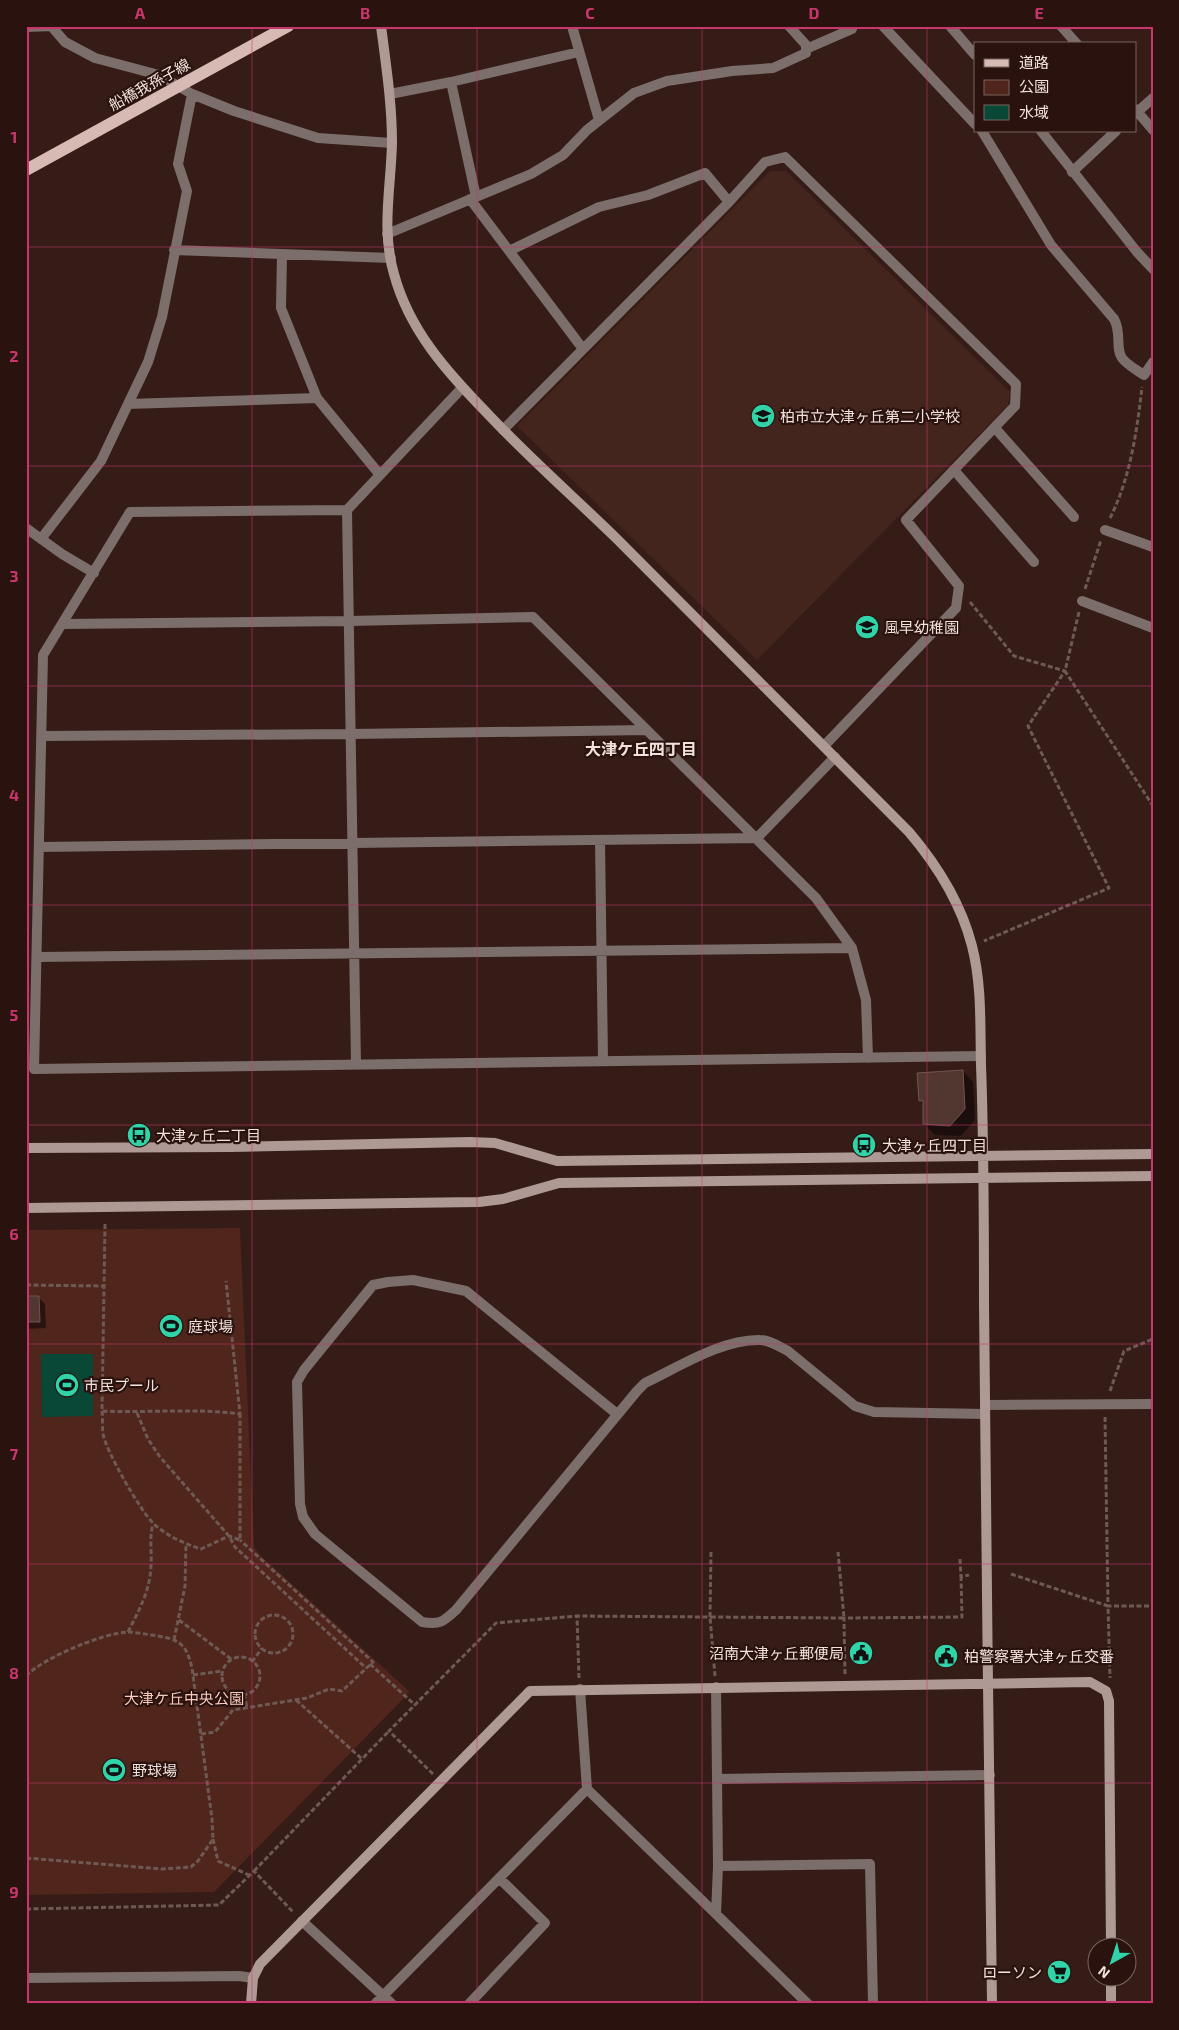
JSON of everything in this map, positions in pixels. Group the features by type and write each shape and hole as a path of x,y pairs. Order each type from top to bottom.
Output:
{"main road":[{"name":"船橋我孫子線","path":"26,170 288,26"}],"street":[{"path":"380,26 390,94 392,144 387,202 387,234 394,274 406,307 420,334 442,365 503,430 615,538 910,832 928,854 955,901 972,946 979,995 984,1156 992,2004"},
{"path":"572,26 599,120"},
{"path":"387,234 531,174 562,155 587,130 634,93 667,81 732,71 773,68 806,53 806,45 802,38 789,26"},
{"path":"883,26 974,123"},
{"path":"950,26 974,54"},
{"path":"1061,26 1075,42"},
{"path":"26,27 53,27 65,42 95,58 159,75 192,94 234,111 318,138 392,144"},
{"path":"806,48 854,27"},
{"path":"390,94 451,82 579,52"},
{"path":"451,82 473,198 509,251 583,349"},
{"path":"41,539 101,461 148,362 162,317 187,191 178,164 192,94"},
{"path":"1153,98 1136,112 1153,130"},
{"path":"983,132 1051,245 1114,320 1119,331 1119,349 1123,359 1144,375 1153,362"},
{"path":"1042,132 1072,172 1153,269"},
{"path":"1072,172 1115,132"},
{"path":"503,430 729,202 765,162 785,157 1016,384 1016,406 906,520 959,586 956,608 824,746"},
{"path":"509,251 600,207 648,195 705,173 729,202"},
{"path":"174,250 391,258"},
{"path":"282,254 281,308 317,398 380,475"},
{"path":"356,1065 347,510 462,388"},
{"path":"128,404 317,398"},
{"path":"995,428 1074,517"},
{"path":"954,470 1034,562"},
{"path":"347,510 130,512 43,656 38,957 34,1069 981,1056"},
{"path":"26,528 94,573"},
{"path":"1104,530 1153,547"},
{"path":"1082,601 1153,628"},
{"path":"63,624 349,622 533,617 816,898 852,948 866,1000 868,1058"},
{"path":"42,736 647,730"},
{"path":"39,847 757,838 835,757"},
{"path":"600,840 603,1062"},
{"path":"38,957 852,948"},
{"path":"26,1148 231,1147 470,1142 495,1143 557,1161 1153,1154"},
{"path":"26,1208 479,1202 503,1199 558,1183 984,1180 1153,1176"},
{"path":"617,1414 466,1291 413,1280 373,1285 304,1370 297,1382 300,1504 303,1517 314,1534 422,1622 436,1624 446,1620 456,1610 617,1414 646,1383 710,1352 741,1342 761,1340 776,1344 788,1351 855,1406 874,1412 1153,1404"},
{"path":"252,2004 252,1978 260,1964 530,1691 1090,1682 1106,1691 1109,1701 1111,1938"},
{"path":"716,1687 718,1866 716,1914"},
{"path":"580,1689 587,1789 808,2004"},
{"path":"717,1780 990,1776"},
{"path":"375,2004 587,1789"},
{"path":"718,1866 870,1864 873,2004"},
{"path":"469,2004 545,1923 499,1878"},
{"path":"302,1922 392,2004"},
{"path":"26,1978 239,1976 252,1978"},
{"path":"1111,1988 1111,2004"}],"path":[{"path":"970,602 1014,656 1065,671 1028,726 1109,888 972,946"},
{"path":"105,1224 103,1434 108,1447 138,1502 154,1524 186,1544 201,1549 229,1536 240,1540 372,1662 370,1664 415,1705"},
{"path":"226,1282 240,1414 240,1540"},
{"path":"26,1285 104,1286"},
{"path":"1106,1691 1111,1676 1105,1404 1124,1351 1153,1339"},
{"path":"102,1411 138,1413 215,1411 240,1414"},
{"path":"138,1413 148,1439 160,1457 229,1536 235,1547 366,1668"},
{"path":"128,1632 149,1587 151,1566 150,1534 154,1524"},
{"path":"174,1640 185,1586 186,1544"},
{"path":"711,1551 710,1617 716,1687"},
{"path":"838,1552 844,1618 846,1686"},
{"path":"26,1909 219,1905 496,1623 577,1616 962,1617 960,1559"},
{"path":"1011,1574 1108,1606 1153,1606"},
{"path":"961,1576 969,1575"},
{"path":"279,1615 291,1624 293,1639 284,1651 269,1653 262,1648 257,1644 255,1629 264,1617 279,1615"},
{"path":"577,1616 580,1689"},
{"path":"179,1620 231,1659 246,1657 258,1666 260,1681 250,1693 235,1695 224,1686 222,1671 231,1659"},
{"path":"27,1674 61,1653 81,1644 128,1632 174,1640 187,1651 193,1675 212,1818 213,1839 218,1861 249,1875"},
{"path":"252,1662 262,1648"},
{"path":"201,1734 215,1732 233,1710 308,1698 329,1689 342,1691 370,1664"},
{"path":"193,1675 222,1671"},
{"path":"244,1694 247,1708"},
{"path":"296,1700 362,1759"},
{"path":"389,1731 441,1782"},
{"path":"26,1858 162,1869 191,1867 198,1861 213,1839"},
{"path":"254,1871 302,1922"}],"shaded area":[{"name":"柏市立大津ヶ丘第二小学校","path":"770,171 786,171 1010,392 1008,405 757,660 517,426"}],"green space":[{"name":"大津ケ丘中央公園","path":"240,1228 254,1547 259,1554 410,1692 214,1892 26,1895 26,1230"}],"water":[{"name":"市民プール","path":"41,1354 93,1354 93,1416 42,1417"}],"building":[{"path":"963,1070 965,1109 950,1126 923,1124 923,1101 919,1101 917,1073"},
{"path":"26,1296 39,1296 40,1322 26,1322"}],"place":[{"name":"柏市立大津ヶ丘第二小学校","path":"763,416"},
{"name":"風早幼稚園","path":"867,627"},
{"name":"大津ヶ丘二丁目","path":"139,1135"},
{"name":"大津ヶ丘四丁目","path":"864,1145"},
{"name":"庭球場","path":"171,1326"},
{"name":"市民プール","path":"67,1385"},
{"name":"沼南大津ヶ丘郵便局","path":"861,1653"},
{"name":"柏警察署大津ヶ丘交番","path":"946,1656"},
{"name":"野球場","path":"114,1770"},
{"name":"ローソン","path":"1059,1972"}],"district":[{"name":"大津ケ丘四丁目","path":"641,748"}]}
